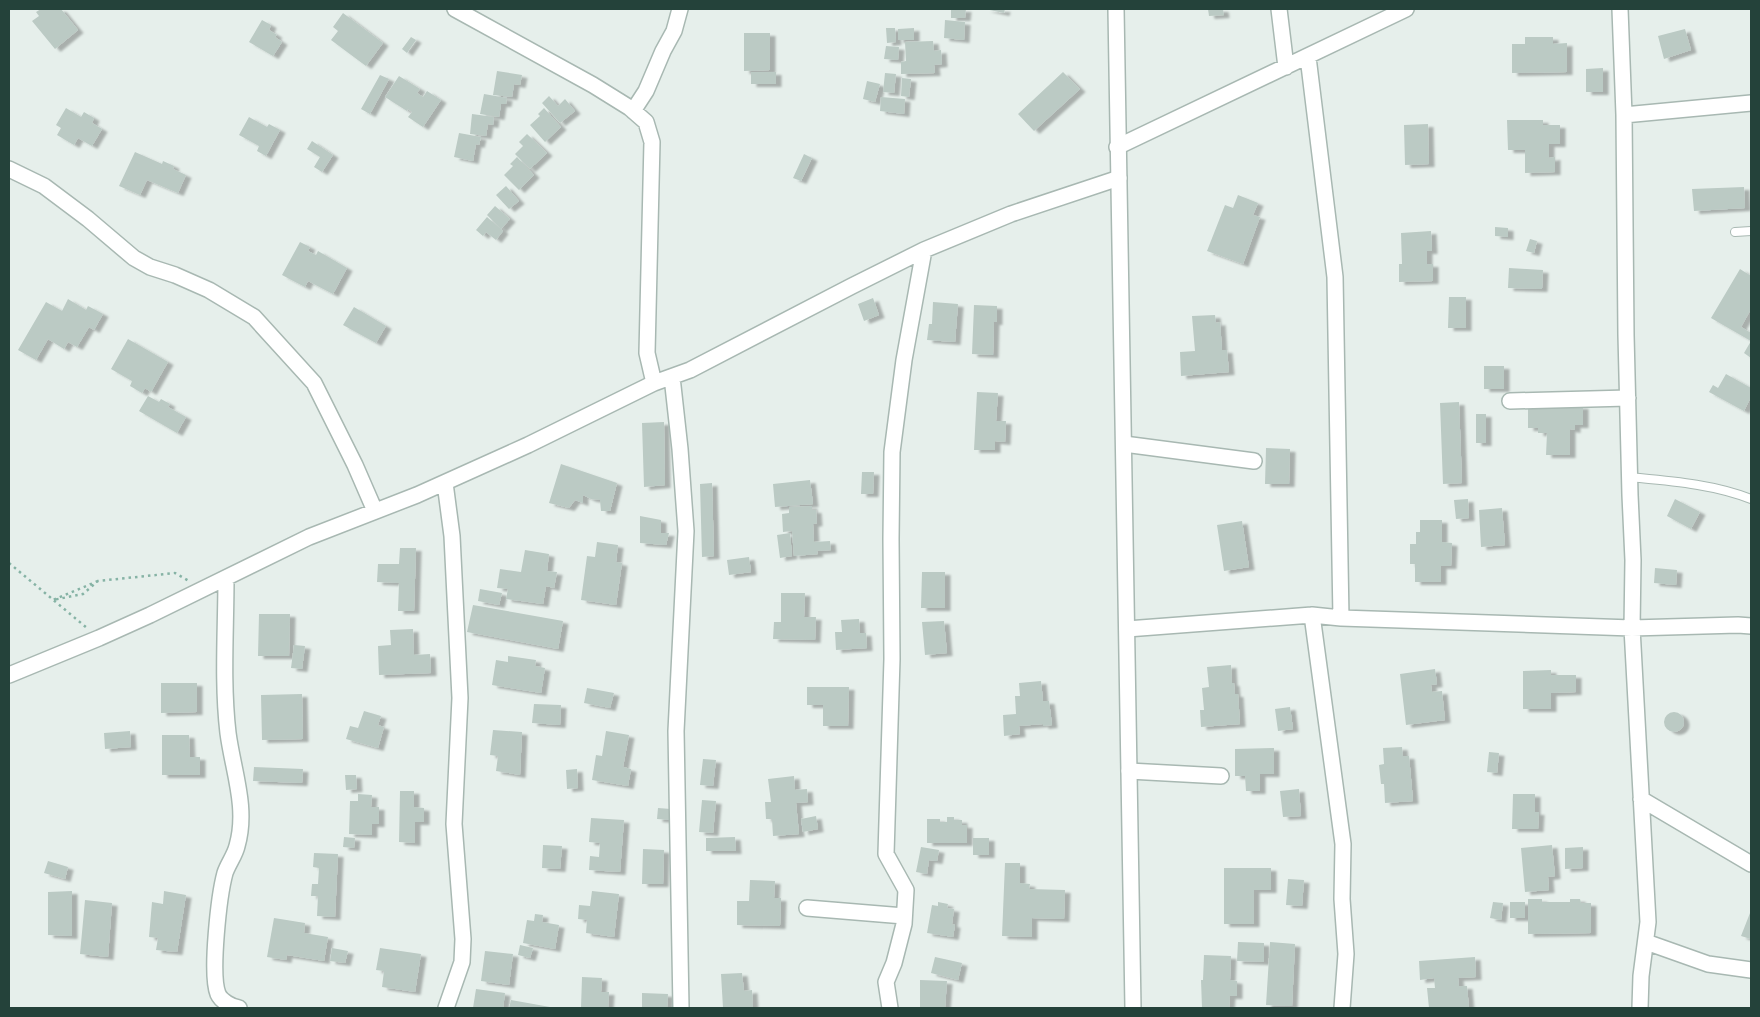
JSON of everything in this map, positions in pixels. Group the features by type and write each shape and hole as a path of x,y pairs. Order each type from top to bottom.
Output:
{"street":[{"path":"455,9 593,85 633,111 646,122 652,142 647,353 654,383"},
{"path":"633,111 646,91 663,51 674,31 680,9"},
{"path":"1116,9 1132,1008"},
{"path":"1279,9 1286,67"},
{"path":"1117,147 1406,9"},
{"path":"1620,9 1624,115 1630,477 1634,560 1632,628 1648,922 1641,976 1640,1008"},
{"path":"1308,56 1334,277 1341,618"},
{"path":"1624,115 1751,103"},
{"path":"9,169 44,186 88,219 134,258 150,267 175,275 209,290 254,317 314,383 376,511"},
{"path":"9,675 99,638 309,537 445,483 528,445 654,383 690,370 924,250 1011,214 1119,178"},
{"path":"890,1008 886,982 894,962 904,916 906,890 886,854 892,659 890,540 892,452 904,360 924,250"},
{"path":"672,377 686,531 676,731 681,1008"},
{"path":"1510,400 1628,398"},
{"path":"1124,444 1254,461"},
{"path":"445,483 452,546 460,689 454,824 463,939 462,962 446,1008"},
{"path":"226,578 225,692 228,734 242,818 237,847 225,872 222,889 218,914 215,980 218,996 239,1008"},
{"path":"1312,615 1343,844 1342,899 1346,954 1342,1008"},
{"path":"1127,629 1312,615 1341,618 1632,628 1751,626"},
{"path":"1129,771 1221,776"},
{"path":"1641,799 1751,864"},
{"path":"807,908 904,916"},
{"path":"1646,942 1708,964 1751,970"}],"lane":[{"path":"1735,232 1751,231"},
{"path":"1630,477 1680,482 1725,490 1751,499"}],"path":[{"path":"9,563 99,638"},
{"path":"53,600 98,581 175,573 203,589"},
{"path":"53,600 83,594 98,581"}],"building":[{"path":"41,9 61,9 78,30 55,49 32,21 39,16 36,12"},
{"path":"951,9 966,9 965,18 951,18"},
{"path":"985,9 1005,9 1004,13"},
{"path":"1208,9 1223,9 1224,15 1209,16"},
{"path":"343,13 383,43 366,66 331,40 338,31 333,27"},
{"path":"262,20 271,25 269,30 277,35 275,37 282,42 273,56 249,42"},
{"path":"945,20 965,22 964,40 944,38"},
{"path":"886,28 895,28 896,42 887,43"},
{"path":"914,28 914,40 898,40 898,29"},
{"path":"1685,29 1691,50 1664,59 1658,36"},
{"path":"744,33 770,33 770,70 744,71"},
{"path":"411,37 416,40 407,53 402,49"},
{"path":"1525,37 1553,37 1553,44 1567,43 1567,72 1512,73 1512,44 1525,44"},
{"path":"933,41 934,51 941,50 942,64 934,65 935,73 901,74 901,62 906,61 905,42"},
{"path":"886,46 899,47 898,60 884,59"},
{"path":"1603,68 1603,92 1586,92 1586,69"},
{"path":"497,71 522,75 520,85 514,84 512,97 493,95"},
{"path":"751,72 776,72 776,84 751,84"},
{"path":"1063,72 1080,89 1034,131 1018,114"},
{"path":"885,73 896,74 894,93 883,92"},
{"path":"380,75 389,79 370,114 361,109"},
{"path":"399,76 420,89 417,93 423,97 427,91 441,100 423,127 408,117 412,112 408,109 407,111 385,97"},
{"path":"902,78 911,79 909,97 901,96"},
{"path":"867,81 880,84 875,102 863,99"},
{"path":"484,94 507,98 506,104 501,104 499,117 480,114"},
{"path":"549,96 558,106 565,99 575,111 560,123 542,103"},
{"path":"881,97 905,99 904,114 880,111"},
{"path":"66,108 81,117 84,112 94,118 92,123 102,129 92,146 78,138 74,145 57,135 61,128 56,125"},
{"path":"544,108 561,127 545,142 530,125 540,116 538,114"},
{"path":"472,114 494,117 493,125 488,124 486,136 470,134"},
{"path":"249,117 267,127 269,124 280,130 266,156 257,151 259,146 239,135"},
{"path":"1507,120 1543,120 1543,125 1560,125 1560,144 1549,144 1549,158 1555,157 1555,172 1525,173 1525,150 1508,150"},
{"path":"1428,124 1429,164 1405,165 1404,125"},
{"path":"459,133 481,137 479,145 476,144 473,161 454,157"},
{"path":"527,134 547,153 530,169 515,154 523,146 519,142"},
{"path":"312,141 333,155 322,172 314,167 320,157 307,149"},
{"path":"135,152 162,164 163,161 174,166 173,169 186,175 178,193 147,180 140,195 119,186"},
{"path":"804,154 812,158 801,181 793,178"},
{"path":"517,157 534,175 519,190 504,175 513,166 510,164"},
{"path":"506,186 519,201 509,209 496,195"},
{"path":"1744,187 1745,208 1694,211 1692,189"},
{"path":"1238,195 1258,203 1253,215 1260,217 1243,264 1207,251 1225,205 1233,208"},
{"path":"495,206 510,219 501,229 487,215"},
{"path":"487,217 503,231 496,240 486,232 483,236 476,230"},
{"path":"1495,227 1508,228 1508,237 1495,236"},
{"path":"1431,231 1432,251 1427,251 1427,264 1433,264 1433,281 1399,282 1399,264 1402,264 1401,233"},
{"path":"1530,239 1537,241 1534,253 1526,251"},
{"path":"300,242 310,247 308,251 316,255 318,251 347,268 333,294 308,281 305,287 282,275"},
{"path":"1509,268 1543,270 1542,289 1508,288"},
{"path":"1740,269 1751,276 1751,309 1741,327 1751,333 1751,341 1711,318"},
{"path":"1449,297 1466,297 1466,328 1448,328"},
{"path":"873,298 879,315 864,321 858,304"},
{"path":"68,299 86,310 88,306 103,314 94,330 89,327 77,347 68,342 64,349 48,339 36,360 18,350 46,302 62,311"},
{"path":"933,302 958,304 955,342 927,340 929,324 932,324"},
{"path":"974,305 997,306 997,322 994,322 993,355 972,354"},
{"path":"354,307 386,326 376,343 343,325"},
{"path":"1215,315 1216,323 1220,322 1222,350 1227,350 1229,372 1181,376 1180,352 1195,351 1192,316"},
{"path":"128,339 168,362 151,392 145,388 142,393 130,386 132,381 111,369"},
{"path":"1751,341 1751,358 1744,353"},
{"path":"1484,366 1504,366 1504,389 1484,389"},
{"path":"1726,374 1751,388 1751,397 1744,411 1709,392 1713,385 1718,388"},
{"path":"977,392 998,393 996,421 1006,421 1005,442 995,441 995,450 974,450"},
{"path":"148,396 159,402 161,399 170,404 168,407 186,417 177,433 139,411"},
{"path":"1459,402 1462,483 1443,484 1440,403"},
{"path":"1528,406 1583,406 1583,425 1575,425 1575,430 1570,429 1570,455 1546,455 1547,433 1538,433 1538,428 1528,428"},
{"path":"1476,414 1486,414 1486,443 1476,443"},
{"path":"664,422 665,485 644,487 642,423"},
{"path":"1266,448 1290,449 1289,484 1265,484"},
{"path":"561,464 617,483 610,511 601,511 600,500 591,499 583,495 583,503 575,500 569,508 549,503"},
{"path":"862,472 874,472 873,494 861,494"},
{"path":"810,480 813,504 775,507 773,484"},
{"path":"712,483 714,556 702,557 700,484"},
{"path":"1468,499 1469,518 1456,519 1454,500"},
{"path":"1675,499 1700,512 1691,529 1667,516"},
{"path":"812,506 812,510 816,510 817,523 813,524 814,542 830,541 831,550 817,551 818,554 794,556 792,531 783,532 782,514 789,513 789,507"},
{"path":"1502,508 1505,545 1481,547 1479,510"},
{"path":"640,516 661,520 661,533 669,533 666,545 640,543"},
{"path":"1420,520 1442,520 1442,542 1452,543 1451,566 1441,566 1441,582 1415,582 1415,564 1410,564 1410,544 1416,544 1416,532 1420,532"},
{"path":"1242,521 1249,567 1224,571 1217,525"},
{"path":"790,533 792,556 780,558 777,535"},
{"path":"597,542 618,545 616,562 622,563 616,605 581,600 587,556 595,557"},
{"path":"400,548 416,548 414,611 398,611 399,583 377,582 378,564 399,564"},
{"path":"525,550 549,554 547,571 557,572 554,588 546,586 543,604 506,599 508,589 497,588 500,569 521,572"},
{"path":"749,557 751,572 729,575 727,560"},
{"path":"1655,568 1677,570 1676,585 1654,583"},
{"path":"922,572 945,572 945,608 921,608"},
{"path":"480,589 502,593 499,605 478,601"},
{"path":"781,593 805,593 804,617 816,617 815,640 773,639 774,622 781,622"},
{"path":"473,605 563,621 558,649 467,632"},
{"path":"259,614 290,614 289,656 258,656"},
{"path":"859,619 860,633 866,633 867,648 836,650 835,632 842,632 841,620"},
{"path":"944,621 947,653 925,655 922,622"},
{"path":"413,629 414,655 430,654 431,673 379,675 378,646 391,645 390,630"},
{"path":"294,645 305,646 302,669 291,668"},
{"path":"508,656 536,660 535,666 545,668 541,693 492,685 496,660 508,662"},
{"path":"1231,665 1232,683 1234,683 1235,694 1238,694 1240,724 1201,727 1200,710 1204,710 1202,688 1209,687 1207,667"},
{"path":"1435,669 1437,684 1431,685 1432,692 1442,691 1445,720 1406,725 1400,674"},
{"path":"1551,670 1551,675 1576,675 1576,692 1551,693 1551,709 1523,709 1523,671"},
{"path":"1041,681 1043,701 1049,701 1052,725 1019,726 1020,734 1004,736 1003,715 1016,714 1015,696 1020,696 1019,683"},
{"path":"161,683 197,683 197,712 161,713"},
{"path":"807,687 849,687 848,726 823,726 823,705 807,705"},
{"path":"587,688 614,693 610,708 584,703"},
{"path":"302,694 303,739 262,740 261,695"},
{"path":"534,704 561,705 560,725 532,723"},
{"path":"1290,707 1293,729 1278,731 1275,709"},
{"path":"364,711 381,716 378,725 384,727 378,748 346,739 350,726 358,728"},
{"path":"1674,712 1681,715 1684,722 1681,729 1674,732 1667,729 1664,722 1667,715"},
{"path":"493,730 522,732 520,775 496,771 498,756 490,755"},
{"path":"130,731 131,747 105,749 104,733"},
{"path":"606,731 629,735 623,767 631,769 628,786 592,780 596,755 602,756"},
{"path":"162,735 189,735 190,757 200,757 200,775 162,775"},
{"path":"1402,747 1403,756 1409,756 1413,801 1385,803 1384,784 1381,784 1379,765 1384,764 1383,748"},
{"path":"1274,748 1274,774 1260,774 1260,791 1246,791 1245,776 1235,776 1235,749"},
{"path":"1489,752 1499,753 1497,773 1487,772"},
{"path":"703,759 716,760 713,786 700,785"},
{"path":"254,767 303,769 302,783 253,781"},
{"path":"577,769 578,788 567,789 566,770"},
{"path":"345,775 356,775 357,789 346,790"},
{"path":"794,776 795,790 807,789 808,802 796,803 799,834 773,836 772,819 766,819 765,802 771,802 768,779"},
{"path":"1299,789 1301,816 1283,817 1280,791"},
{"path":"400,791 414,791 414,807 424,808 424,822 415,822 415,843 399,842"},
{"path":"358,794 372,795 371,807 379,807 379,824 372,824 372,835 349,834 350,801 358,801"},
{"path":"1513,794 1535,794 1535,812 1539,812 1538,829 1512,829"},
{"path":"702,800 716,801 713,833 699,832"},
{"path":"658,808 671,809 670,820 657,819"},
{"path":"816,816 818,829 803,832 801,819"},
{"path":"947,817 954,817 954,820 962,820 962,825 967,825 967,843 927,843 927,819 940,819 940,822 947,822"},
{"path":"591,818 624,820 620,872 589,870 590,856 599,857 600,843 589,842"},
{"path":"344,837 355,838 354,848 343,847"},
{"path":"735,837 736,851 706,851 706,838"},
{"path":"973,838 989,838 989,855 973,855"},
{"path":"543,845 562,846 560,869 542,868"},
{"path":"1552,845 1555,876 1548,877 1549,890 1525,892 1521,848"},
{"path":"921,847 939,850 937,861 929,860 927,874 916,872"},
{"path":"1583,847 1583,868 1565,869 1565,848"},
{"path":"643,849 664,850 663,884 642,884"},
{"path":"314,853 338,854 335,917 317,916 318,896 311,896 312,884 318,884 319,868 313,867"},
{"path":"48,861 68,867 65,879 44,873"},
{"path":"1005,863 1020,863 1020,883 1030,884 1029,889 1065,890 1064,919 1032,918 1032,937 1002,936"},
{"path":"1224,868 1271,868 1271,890 1254,890 1254,924 1224,924"},
{"path":"1288,879 1304,880 1302,906 1286,905"},
{"path":"750,880 775,881 774,898 781,898 780,926 737,925 737,901 749,901"},
{"path":"72,891 72,936 48,935 48,892"},
{"path":"164,891 186,895 177,952 156,950 158,938 149,937 152,902 163,904"},
{"path":"592,891 619,894 614,937 586,933 587,920 578,919 579,905 590,906"},
{"path":"1528,899 1542,899 1542,902 1570,902 1570,899 1580,899 1581,903 1591,903 1591,933 1528,934"},
{"path":"85,900 112,903 108,957 80,954"},
{"path":"938,902 948,904 947,908 954,909 952,924 955,925 953,937 927,933 932,905 938,906"},
{"path":"1493,902 1503,903 1501,920 1490,918"},
{"path":"1510,902 1525,902 1525,918 1510,918"},
{"path":"535,914 543,915 542,922 559,925 555,949 523,943 527,920 534,921"},
{"path":"1751,914 1751,939 1741,936"},
{"path":"274,918 305,923 304,933 328,937 324,961 287,955 286,960 267,957"},
{"path":"1238,942 1264,943 1264,962 1237,961"},
{"path":"1270,942 1295,944 1292,1006 1266,1005"},
{"path":"520,945 533,948 530,958 518,955"},
{"path":"332,948 348,951 345,963 330,961"},
{"path":"380,948 421,954 415,992 382,987 384,971 376,970"},
{"path":"485,951 513,954 509,985 481,981"},
{"path":"1204,955 1231,956 1230,980 1237,981 1237,996 1230,996 1229,1008 1202,1008 1201,980 1203,980"},
{"path":"935,957 962,963 958,980 931,973"},
{"path":"1475,957 1476,977 1458,978 1459,986 1467,986 1469,1008 1429,1008 1427,988 1435,988 1434,978 1420,980 1419,961"},
{"path":"742,973 744,991 752,990 753,1008 723,1008 721,974"},
{"path":"582,977 602,978 601,992 609,992 608,1008 581,1008"},
{"path":"920,980 947,981 945,1008 920,1008"},
{"path":"476,989 505,993 503,1008 473,1008"},
{"path":"642,993 668,994 667,1008 642,1008"},
{"path":"511,1000 550,1007 550,1008 509,1008"}]}
